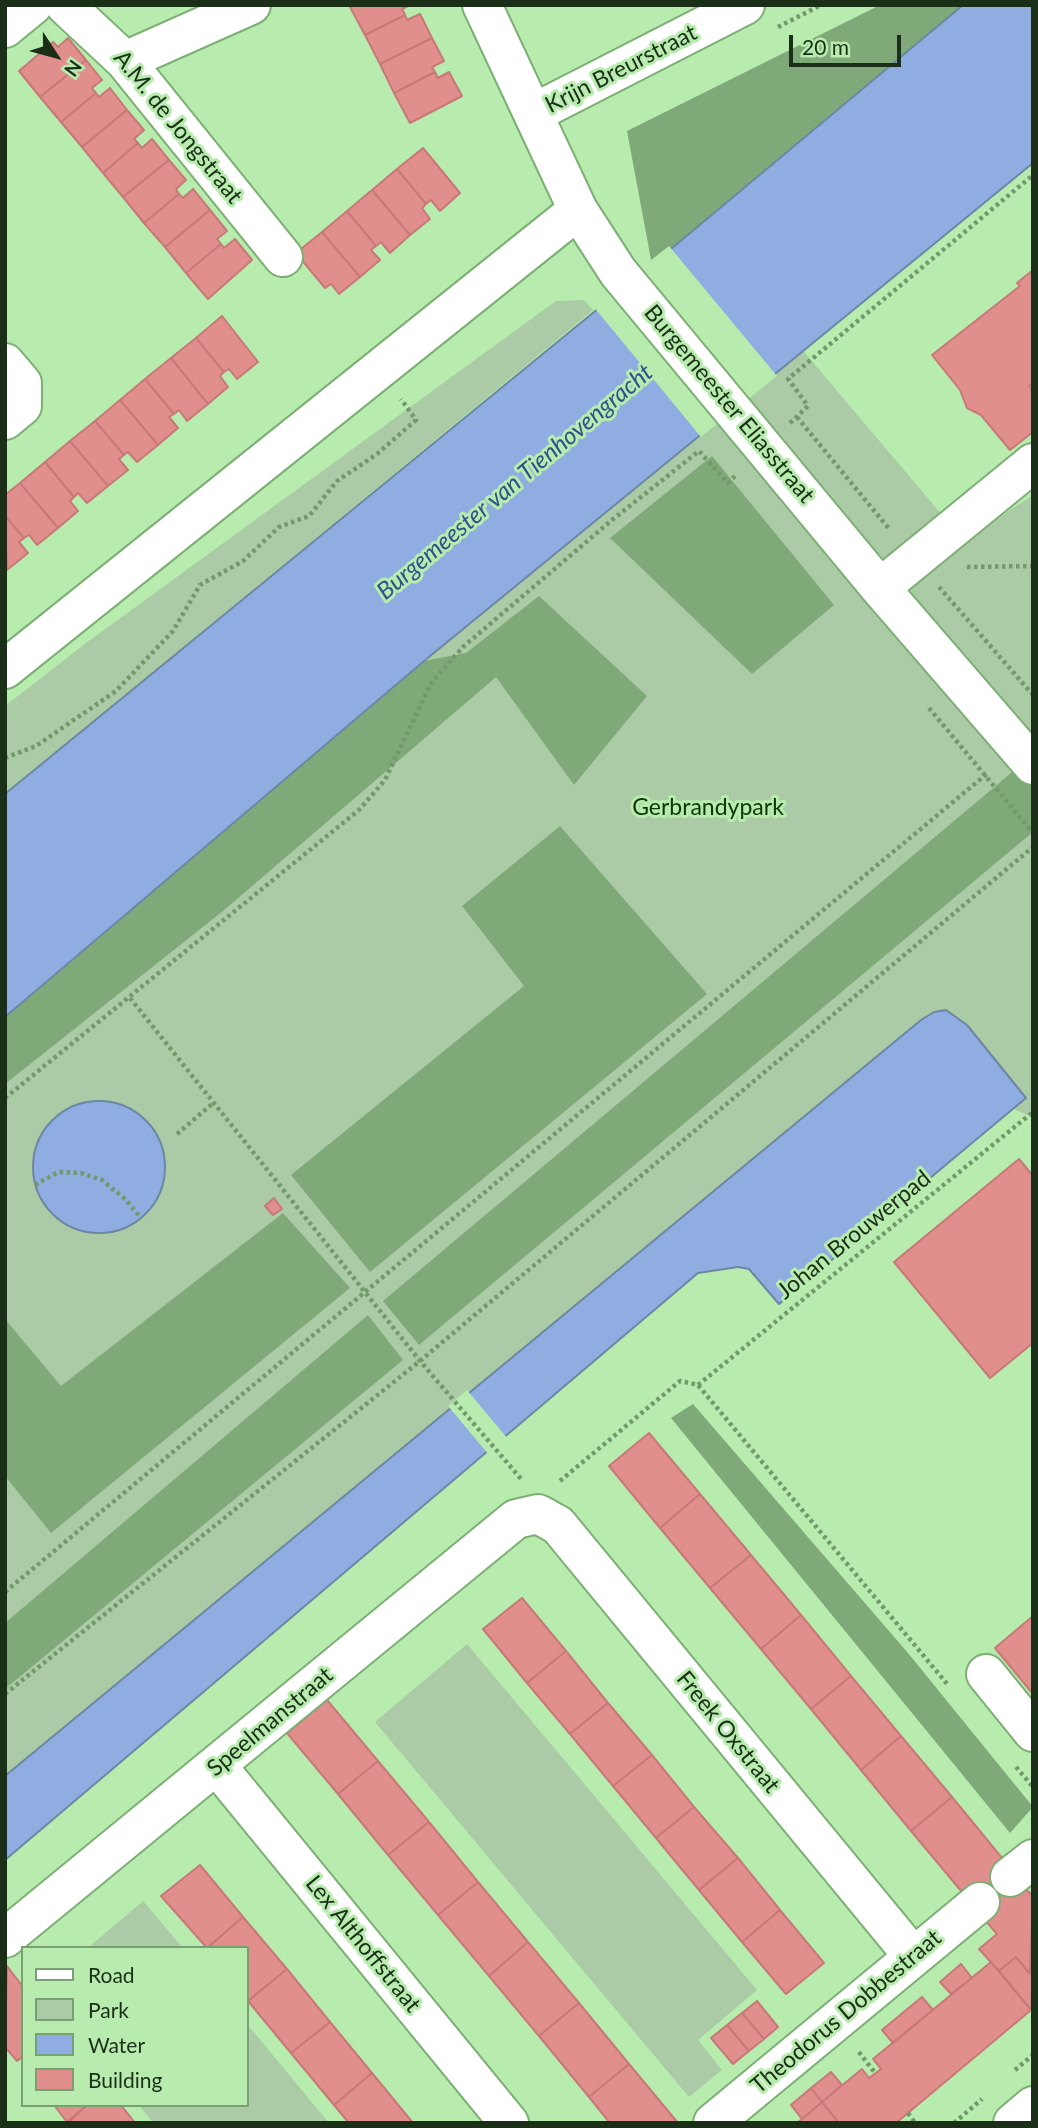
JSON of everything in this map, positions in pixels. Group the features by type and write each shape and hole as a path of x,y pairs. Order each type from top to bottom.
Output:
{"street":[{"path":"5,28 33,5"},
{"name":"A.M. de Jongstraat","path":"65,5 125,61 283,257"},
{"path":"125,61 251,5"},
{"name":"Burgemeester Eliasstraat","path":"482,5 578,210 618,272 880,588 1025,756"},
{"name":"Krijn Breurstraat","path":"534,113 745,5"},
{"path":"5,669 578,210"},
{"path":"5,363 22,383 22,406 5,421"},
{"path":"880,588 1033,463"},
{"name":"Speelmanstraat","path":"5,1938 516,1519 548,1498"},
{"name":"Freek Oxstraat","path":"548,1498 558,1525 913,1956"},
{"path":"970,1683 1033,1732"},
{"name":"Lex Althoffstraat","path":"217,1766 509,2123"},
{"name":"Theodorus Dobbestraat","path":"713,2123 980,1902"},
{"path":"1013,2123 1033,2106"}],"path":[{"path":"804,400 788,379 1033,175"},
{"path":"5,758 36,746 116,691 173,631 200,585 243,561 279,527 309,516 337,481 377,454 416,420 397,393"},
{"path":"5,1098 359,810 385,780 432,683 463,647 612,520 699,451 719,474"},
{"path":"915,560 972,568 1033,566"},
{"path":"5,1592 366,1291 1025,756"},
{"path":"5,1694 420,1360 1033,847"},
{"path":"130,998 212,1104 420,1360 515,1471"},
{"path":"177,1134 212,1104"},
{"name":"Johan Brouwerpad","path":"698,1385 1033,1112"},
{"path":"35,1185 58,1172 81,1173 102,1180 125,1199 141,1218"},
{"path":"548,1498 680,1381 698,1385 970,1683"},
{"path":"1015,1766 1033,1787"},
{"path":"908,2113 915,2123"}],"green space":[{"path":"880,5 963,5 652,265 627,131"},
{"path":"584,300 593,310 5,794 5,706 86,643 556,301"},
{"name":"Gerbrandypark","path":"783,327 964,541 1033,495 1033,1118 909,1058 5,1799 5,974"},
{"path":"712,456 834,605 752,674 610,538"},
{"path":"539,596 647,696 574,785 496,677 223,911 5,1084 5,1017 424,661 466,653"},
{"path":"1017,768 1033,788 1033,832 419,1345 383,1301"},
{"path":"560,826 707,994 370,1272 291,1175 524,986 462,906"},
{"path":"283,1213 350,1288 51,1533 5,1476 5,1319 61,1386"},
{"path":"368,1315 403,1360 5,1689 5,1623"},
{"path":"693,1404 908,1653 1033,1807 1010,1833 671,1418"},
{"path":"467,1644 757,1990 698,2040 722,2070 689,2097 375,1722"},
{"path":"143,1901 181,1946 90,1946"},
{"path":"248,2025 329,2123 153,2123 141,2107 248,2107"}],"water":[{"name":"Burgemeester van Tienhovengracht","path":"963,5 1033,5 1033,163 424,661 5,1017 5,794 671,249"},
{"path":"946,1010 967,1025 1026,1098 779,1304 749,1269 738,1267 698,1273 5,1860 5,1776 921,1020 934,1012"},
{"path":"99,1101 124,1106 146,1120 160,1142 165,1167 160,1192 146,1214 124,1228 99,1233 74,1228 52,1214 38,1192 33,1167 38,1142 52,1120 74,1106"}],"pier":[{"path":"669,246 777,376 701,437 593,306"},
{"path":"467,1390 508,1439 489,1455 448,1406"}],"building":[{"path":"349,5 410,5 402,9 405,15 365,35"},
{"path":"420,14 432,38 380,64 365,35 405,15 407,20"},
{"path":"68,38 86,60 40,97 19,71 53,42 58,47"},
{"path":"432,38 444,61 432,67 435,72 394,93 380,64"},
{"path":"86,60 102,80 92,88 96,93 61,122 40,97"},
{"path":"435,72 438,78 449,72 462,96 410,123 394,93"},
{"path":"110,88 127,110 82,147 61,122 96,93 99,97"},
{"path":"127,110 144,130 134,139 138,143 103,173 82,147"},
{"path":"152,139 169,160 123,197 103,173 138,143 142,148"},
{"path":"423,148 460,193 440,211 431,200 426,204 397,169"},
{"path":"169,160 186,180 176,189 179,194 144,223 123,197"},
{"path":"397,169 426,204 422,208 430,219 410,235 372,190"},
{"path":"193,189 210,210 165,247 144,223 179,194 183,198"},
{"path":"372,190 410,235 390,253 381,242 376,246 347,211"},
{"path":"210,210 227,231 217,239 221,244 186,273 165,247"},
{"path":"347,211 376,246 371,250 380,260 360,277 322,232"},
{"path":"322,232 360,277 339,294 331,284 325,288 296,253"},
{"path":"235,239 252,260 208,299 186,273 221,244 224,248"},
{"path":"1033,270 1033,383 1029,386 1033,391 1033,432 1010,450 981,415 967,408 960,390 932,355 1020,286 1017,283"},
{"path":"222,316 258,362 237,379 229,369 224,372 196,338"},
{"path":"196,338 224,372 220,376 228,387 208,404 171,358"},
{"path":"171,358 208,404 187,421 179,410 174,414 145,379"},
{"path":"145,379 174,414 169,417 178,428 158,445 120,400"},
{"path":"120,400 158,445 137,462 128,452 124,455 95,421"},
{"path":"95,421 124,455 119,459 128,470 108,486 70,441"},
{"path":"70,441 108,486 87,503 78,493 74,497 45,462"},
{"path":"45,462 74,497 70,501 78,511 58,528 20,483"},
{"path":"20,483 58,528 37,545 29,535 24,538 5,516 5,495"},
{"path":"5,516 24,538 19,542 28,553 7,570"},
{"path":"1019,1159 1033,1176 1033,1343 990,1378 894,1262"},
{"path":"274,1198 282,1209 273,1215 265,1206"},
{"path":"649,1433 700,1494 660,1528 609,1466"},
{"path":"700,1494 751,1555 710,1588 660,1528"},
{"path":"751,1555 801,1615 761,1649 710,1588"},
{"path":"522,1598 566,1651 527,1683 483,1629"},
{"path":"801,1615 851,1676 811,1709 761,1649"},
{"path":"1033,1616 1033,1694 995,1648"},
{"path":"566,1651 608,1703 570,1734 527,1683"},
{"path":"851,1676 901,1736 861,1770 811,1709"},
{"path":"327,1700 378,1761 338,1794 287,1733"},
{"path":"608,1703 652,1755 613,1786 570,1734"},
{"path":"901,1736 952,1797 911,1831 861,1770"},
{"path":"652,1755 694,1807 656,1838 613,1786"},
{"path":"378,1761 429,1822 388,1855 338,1794"},
{"path":"952,1797 1002,1858 998,1862 1033,1896 1030,1974 1016,1957 999,1971 979,1949 997,1934 985,1920 991,1915 968,1887 962,1892 911,1831"},
{"path":"694,1807 738,1858 699,1890 656,1838"},
{"path":"429,1822 478,1882 438,1915 388,1855"},
{"path":"738,1858 780,1910 742,1942 699,1890"},
{"path":"200,1865 243,1917 209,1946 205,1946 161,1896"},
{"path":"478,1882 528,1942 489,1976 438,1915"},
{"path":"780,1910 824,1963 786,1994 742,1942"},
{"path":"243,1917 287,1969 248,2001 248,1946 209,1946"},
{"path":"528,1942 579,2003 539,2036 489,1976"},
{"path":"1016,1957 1030,1974 1033,1972 1031,2010 999,1971"},
{"path":"991,1962 1031,2010 896,2123 839,2123 822,2102 862,2069 869,2078 881,2069 873,2059"},
{"path":"961,1964 972,1978 951,1994 940,1982"},
{"path":"7,1966 21,1984 21,2058 17,2061 5,2047"},
{"path":"287,1969 330,2022 291,2053 248,2001"},
{"path":"922,1997 933,2010 893,2043 882,2030"},
{"path":"757,2001 778,2027 764,2039 742,2013"},
{"path":"579,2003 629,2064 589,2097 539,2036"},
{"path":"742,2013 764,2039 749,2051 727,2025"},
{"path":"330,2022 372,2073 334,2105 291,2053"},
{"path":"727,2025 749,2051 733,2064 711,2038"},
{"path":"629,2064 678,2123 610,2123 589,2097"},
{"path":"831,2072 842,2085 822,2102 811,2088"},
{"path":"372,2073 413,2123 349,2123 334,2105"},
{"path":"811,2088 822,2102 802,2119 791,2105"},
{"path":"822,2102 839,2123 797,2123 802,2119"},
{"path":"56,2107 85,2107 67,2122"},
{"path":"85,2107 123,2107 135,2123 68,2123"}]}
